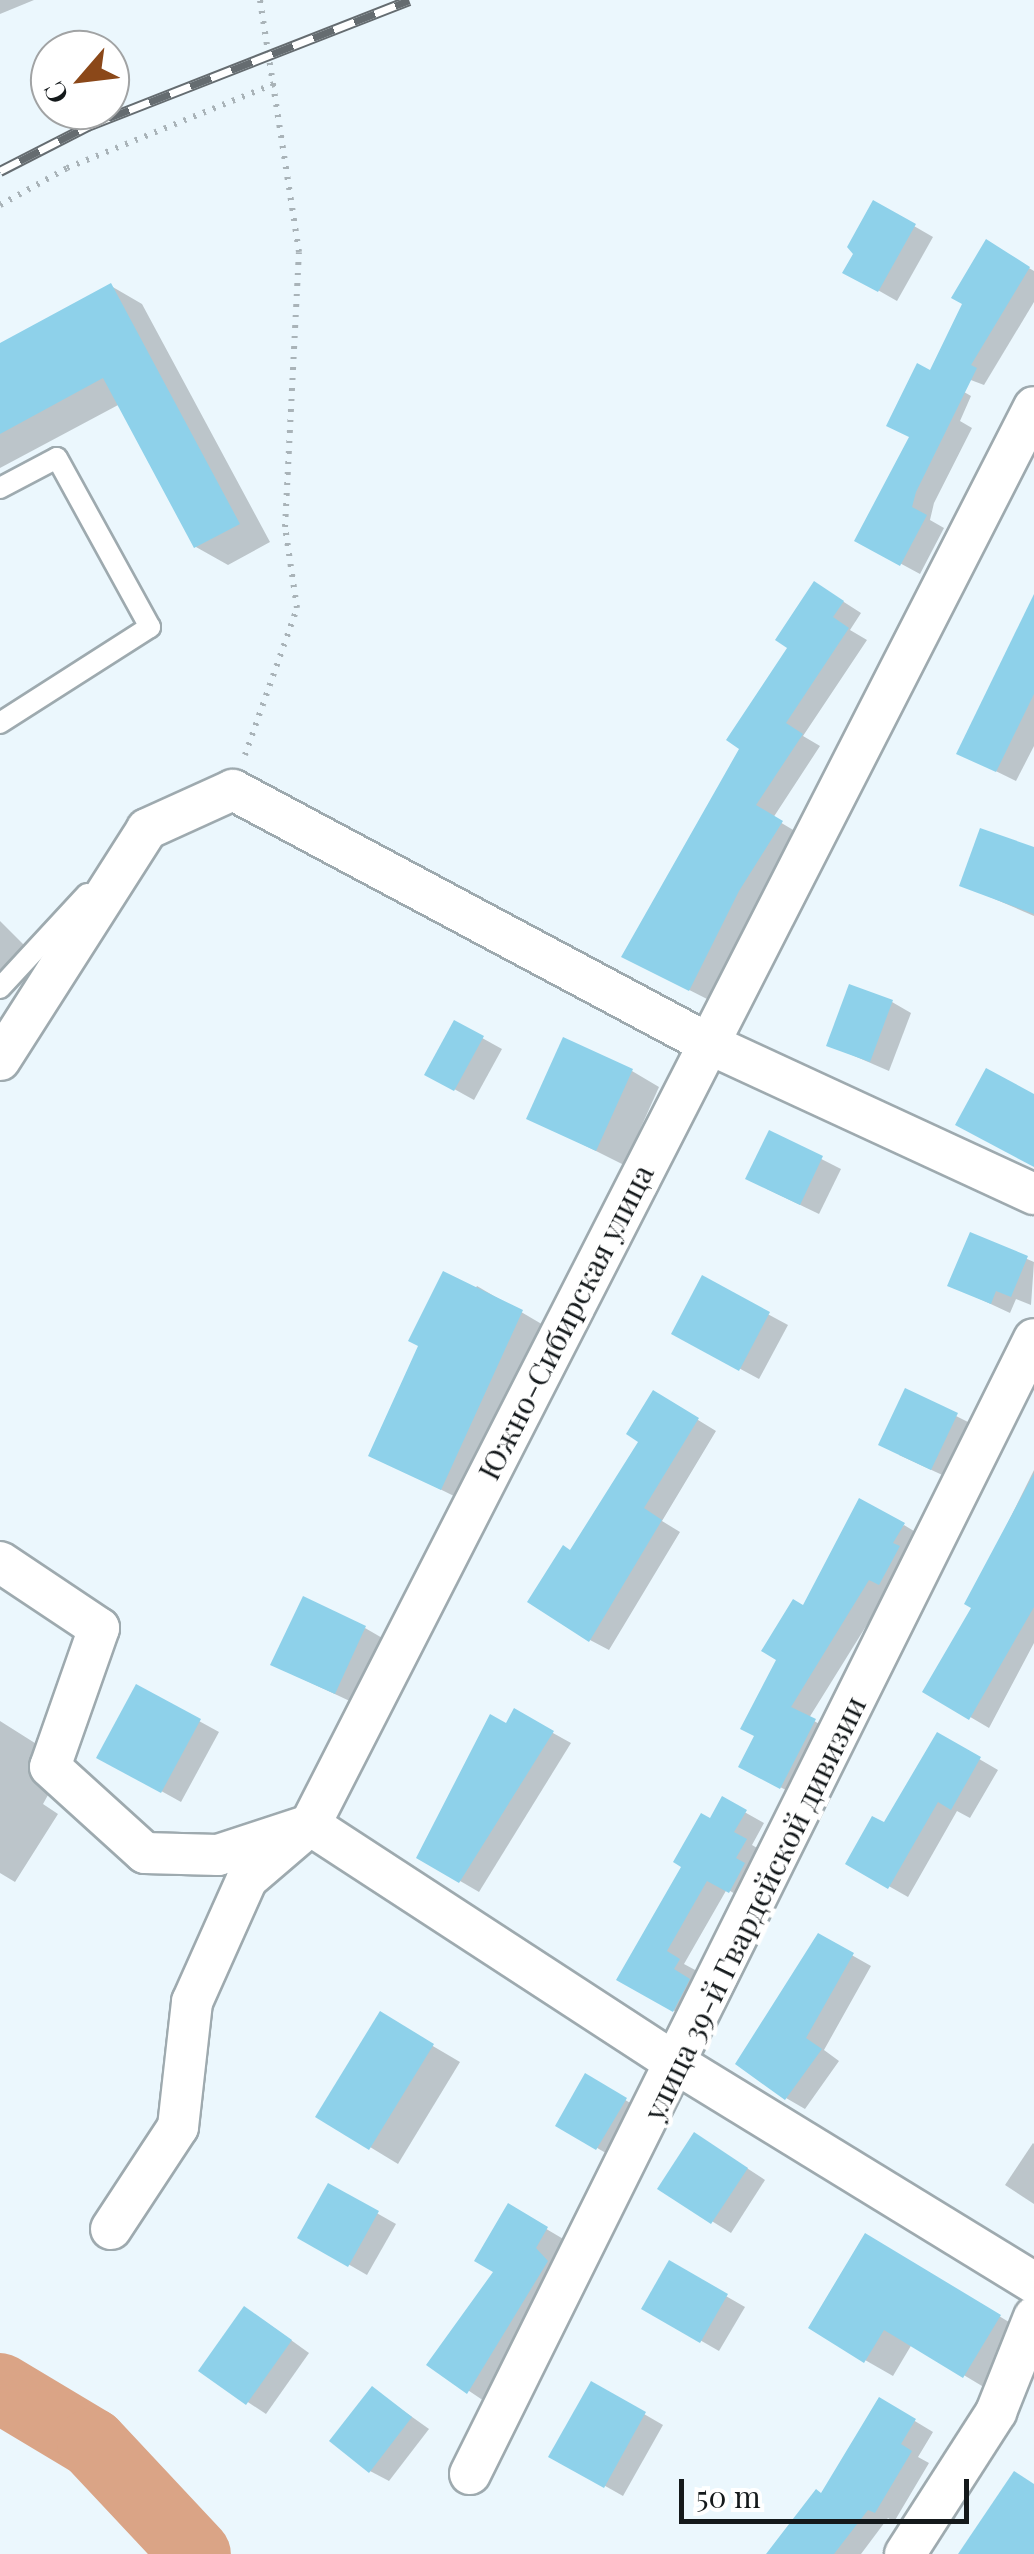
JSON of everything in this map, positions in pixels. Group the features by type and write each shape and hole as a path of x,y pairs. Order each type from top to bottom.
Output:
{"street":[{"name":"Южно-Сибирская улица","path":"111,2229 178,2127 192,2002 248,1878 310,1825 1034,407"},
{"path":"0,1060 147,830 232,790 707,1043 1034,1194"},
{"name":"улица 39-й Гвардейской дивизии","path":"470,2474 1034,1340"},
{"path":"0,1562 99,1628 50,1767 145,1853 218,1854 310,1825 677,2064 1034,2283"},
{"path":"905,2554 996,2412 1034,2317"}],"lane":[{"path":"0,488 57,458 150,627 0,724"},
{"path":"0,988 147,830"}],"path":[{"path":"232,790 297,608 285,527 300,252 260,0"},
{"path":"0,205 68,168 276,84"}],"building":[{"path":"873,200 916,224 878,292 842,273 853,254 847,247"},
{"path":"986,239 1030,267 971,365 977,368 916,492 912,507 927,515 900,566 854,541 909,437 886,426 917,363 930,370 962,304 951,298"},
{"path":"111,283 240,524 194,548 103,378 0,434 0,343"},
{"path":"814,581 844,601 833,617 849,628 786,723 803,734 756,805 783,821 739,891 689,991 621,957 739,749 726,740 787,648 775,640"},
{"path":"1034,594 1034,694 996,772 956,754"},
{"path":"980,828 1034,847 1034,914 959,886"},
{"path":"849,984 893,1000 870,1062 826,1046"},
{"path":"454,1020 484,1036 454,1091 424,1075"},
{"path":"563,1037 633,1069 596,1151 526,1119"},
{"path":"986,1068 1034,1094 1034,1167 955,1125"},
{"path":"769,1130 823,1156 800,1205 745,1179"},
{"path":"970,1232 1028,1256 1011,1297 996,1291 991,1304 947,1286"},
{"path":"443,1271 523,1310 441,1490 368,1456 418,1346 408,1341"},
{"path":"702,1275 770,1312 739,1371 671,1334"},
{"path":"905,1388 958,1413 931,1470 878,1445"},
{"path":"653,1390 699,1418 644,1508 662,1520 589,1642 527,1602 563,1545 570,1550 638,1442 626,1434"},
{"path":"1034,1473 1034,1607 969,1720 922,1692 971,1608 964,1604"},
{"path":"859,1498 905,1523 893,1543 900,1546 879,1585 869,1580 791,1707 816,1719 780,1789 738,1767 754,1736 740,1729 776,1660 761,1651 793,1599 803,1605"},
{"path":"303,1596 366,1626 335,1694 270,1665"},
{"path":"136,1684 201,1719 161,1793 96,1758"},
{"path":"514,1708 554,1731 459,1883 416,1858 490,1714 506,1723"},
{"path":"937,1732 981,1757 951,1810 938,1802 888,1889 845,1864 872,1816 884,1822"},
{"path":"722,1796 747,1810 734,1832 747,1839 736,1858 745,1863 729,1893 707,1881 667,1951 680,1959 674,1969 690,1979 673,2012 616,1980 681,1867 673,1862 701,1813 710,1818"},
{"path":"818,1933 854,1953 806,2038 822,2049 785,2100 735,2064"},
{"path":"380,2011 434,2044 369,2150 315,2117"},
{"path":"585,2073 627,2098 596,2150 555,2126"},
{"path":"694,2132 748,2168 711,2224 657,2189"},
{"path":"328,2183 379,2211 348,2267 297,2238"},
{"path":"508,2203 548,2227 536,2248 548,2261 467,2394 426,2365 493,2272 474,2261"},
{"path":"865,2233 1001,2315 963,2378 884,2330 864,2363 808,2328"},
{"path":"669,2260 728,2294 700,2343 641,2309"},
{"path":"244,2306 292,2340 246,2405 198,2371"},
{"path":"591,2381 646,2412 604,2488 548,2457"},
{"path":"372,2386 412,2417 369,2473 329,2441"},
{"path":"879,2397 916,2419 901,2444 912,2451 875,2513 868,2510 834,2554 766,2554 816,2489 821,2493"},
{"path":"1014,2471 1034,2484 1034,2554 958,2554"}],"waterway":[{"path":"0,2388 92,2443 196,2554"}],"railway":[{"path":"0,171 88,126 409,0"}]}
